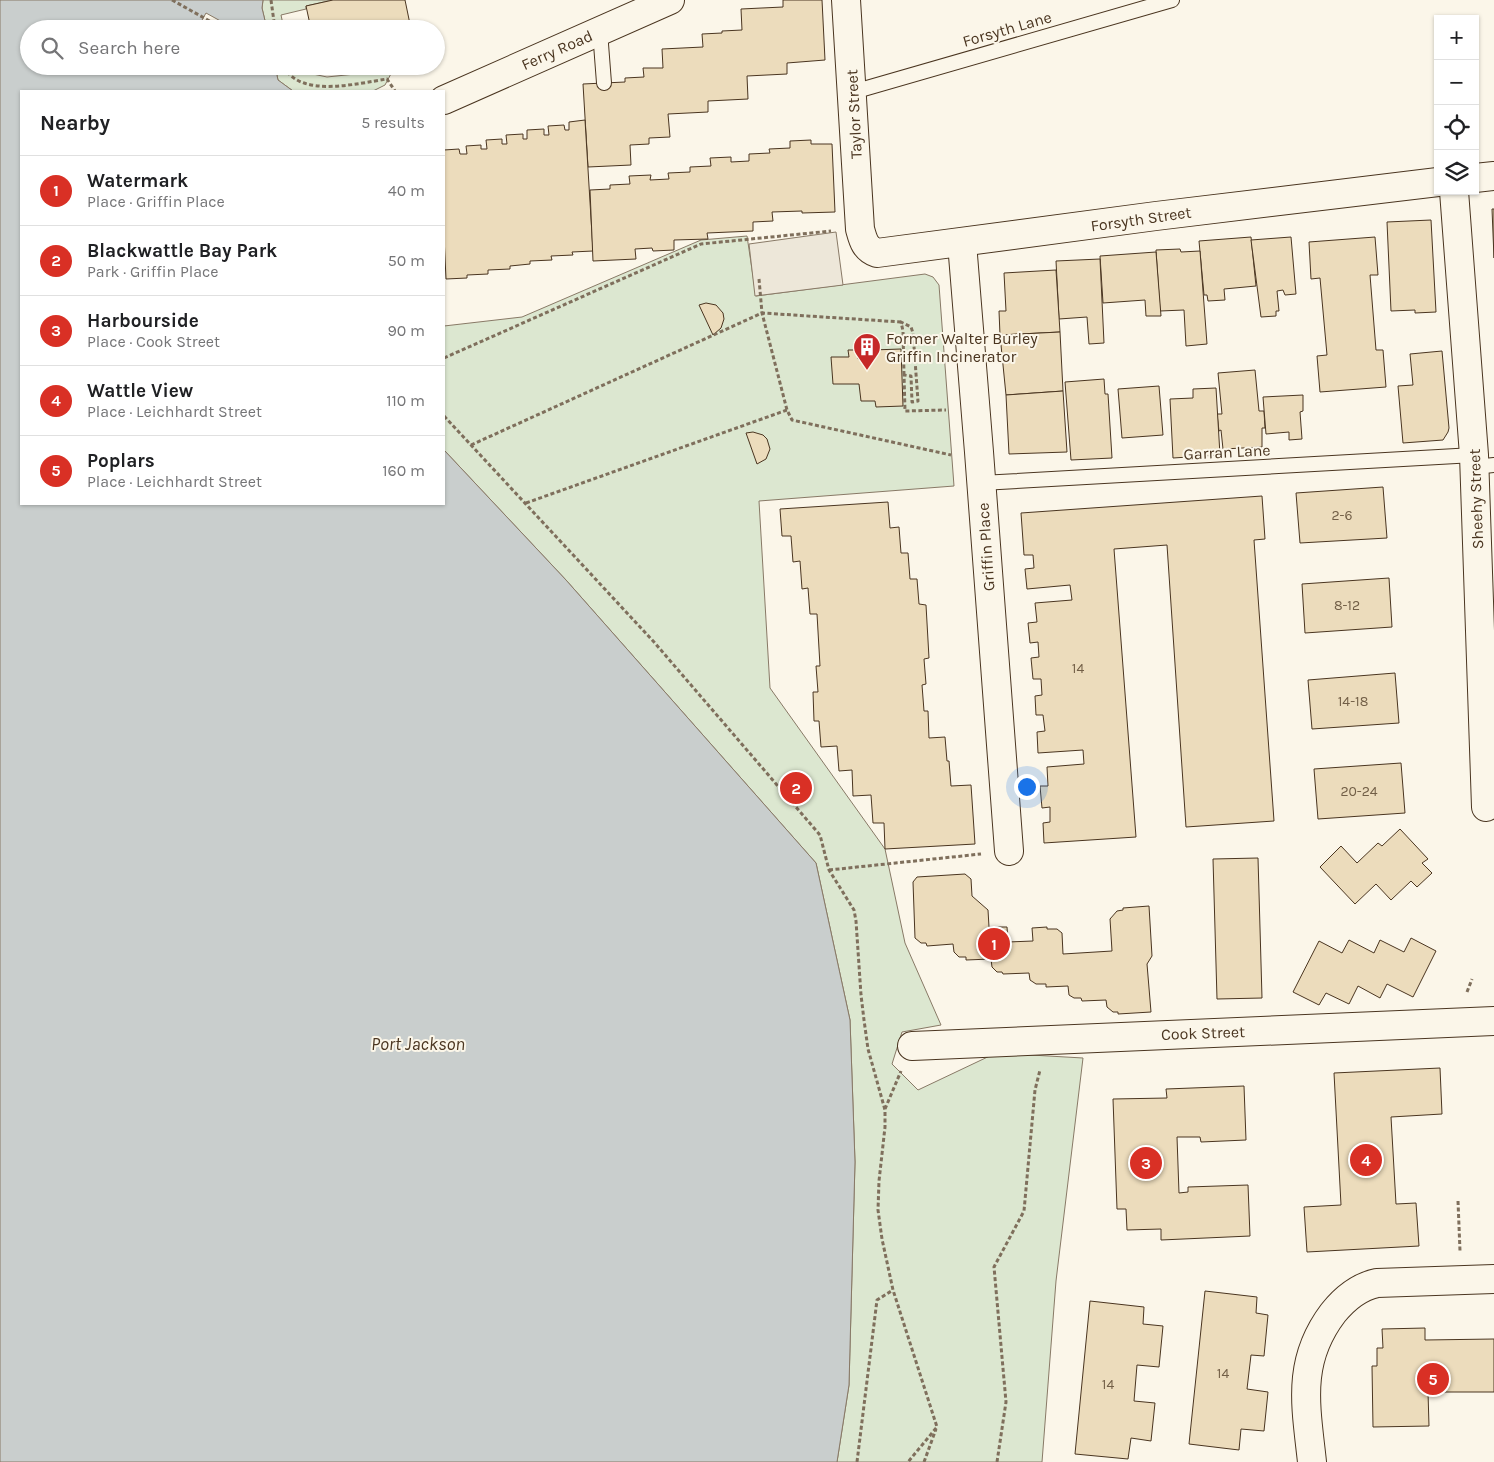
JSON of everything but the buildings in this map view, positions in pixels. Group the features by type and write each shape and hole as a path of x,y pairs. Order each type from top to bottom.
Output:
{"street":[{"name":"Ferry Road","path":"445,100 670,0"},
{"name":"Taylor Street","path":"846,0 860,229"},
{"path":"1479,178 1494,176"},
{"name":"Forsyth Street","path":"860,229 866,245 877,253 1434,182"},
{"name":"Sheehy Street","path":"1454,195 1481,462 1486,807"},
{"name":"Griffin Place","path":"962,243 1009,851"},
{"name":"Cook Street","path":"912,1046 1494,1021"},
{"path":"1312,1462 1305,1399 1306,1373 1317,1339 1337,1308 1352,1294 1367,1285 1388,1282 1494,1279"}],"lane":[{"name":"Forsyth Lane","path":"853,92 1172,0"},
{"path":"600,31 604,83"},
{"name":"Garran Lane","path":"981,483 1481,462"}],"path":[{"path":"172,0 208,20"},
{"path":"271,0 274,20"},
{"path":"292,75 298,81 328,88 387,79 394,90"},
{"path":"445,358 701,244 860,229"},
{"path":"759,279 762,313 792,420 950,455 979,452"},
{"path":"471,445 762,313 901,322 911,327 913,333 918,401 912,402 911,376 904,376"},
{"path":"901,322 903,331 905,411 946,410"},
{"path":"526,503 788,410"},
{"path":"445,417 654,642 820,835 829,870 854,910 856,921 868,1050 885,1110 878,1210 882,1239 893,1290 937,1427 924,1462"},
{"path":"829,870 1009,851"},
{"path":"885,1110 912,1046"},
{"path":"997,1462 1006,1402 994,1267 1024,1212 1035,1090"},
{"path":"1458,1201 1461,1280"},
{"path":"857,1462 876,1300 893,1290"},
{"path":"908,1462 937,1427"}],"green space":[{"path":"263,0 333,0 306,6 306,9 281,15 282,20 265,20 262,8"},
{"path":"277,75 318,75 327,77 390,75 385,85 375,90 292,90 278,80"},
{"path":"747,236 756,296 925,274 933,277 939,285 954,486 759,501 770,688 885,849 905,943 941,1025 902,1032 892,1064 918,1090 996,1053 1083,1058 1056,1281 1042,1462 837,1462 849,1385 855,1162 850,1020 816,863 566,580 445,451 445,326 522,317 701,240"}],"shaded area":[{"path":"836,232 843,285 755,296 749,244"}],"water":[{"name":"Port Jackson","path":"0,0 263,0 262,8 265,20 20,20 20,75 277,75 278,80 292,90 20,90 20,505 445,505 445,451 566,580 816,863 850,1020 855,1162 849,1385 837,1462 0,1462"}],"pier":[{"path":"206,13 219,20 202,20"}],"place":[{"name":"Former Walter Burley Griffin Incinerator","path":"867,371"},
{"name":"Blackwattle Bay Park","path":"796,788"},
{"name":"Watermark","path":"994,944"},
{"name":"Wattle View","path":"1366,1160"},
{"name":"Harbourside","path":"1146,1163"},
{"name":"Poplars","path":"1433,1379"}]}
